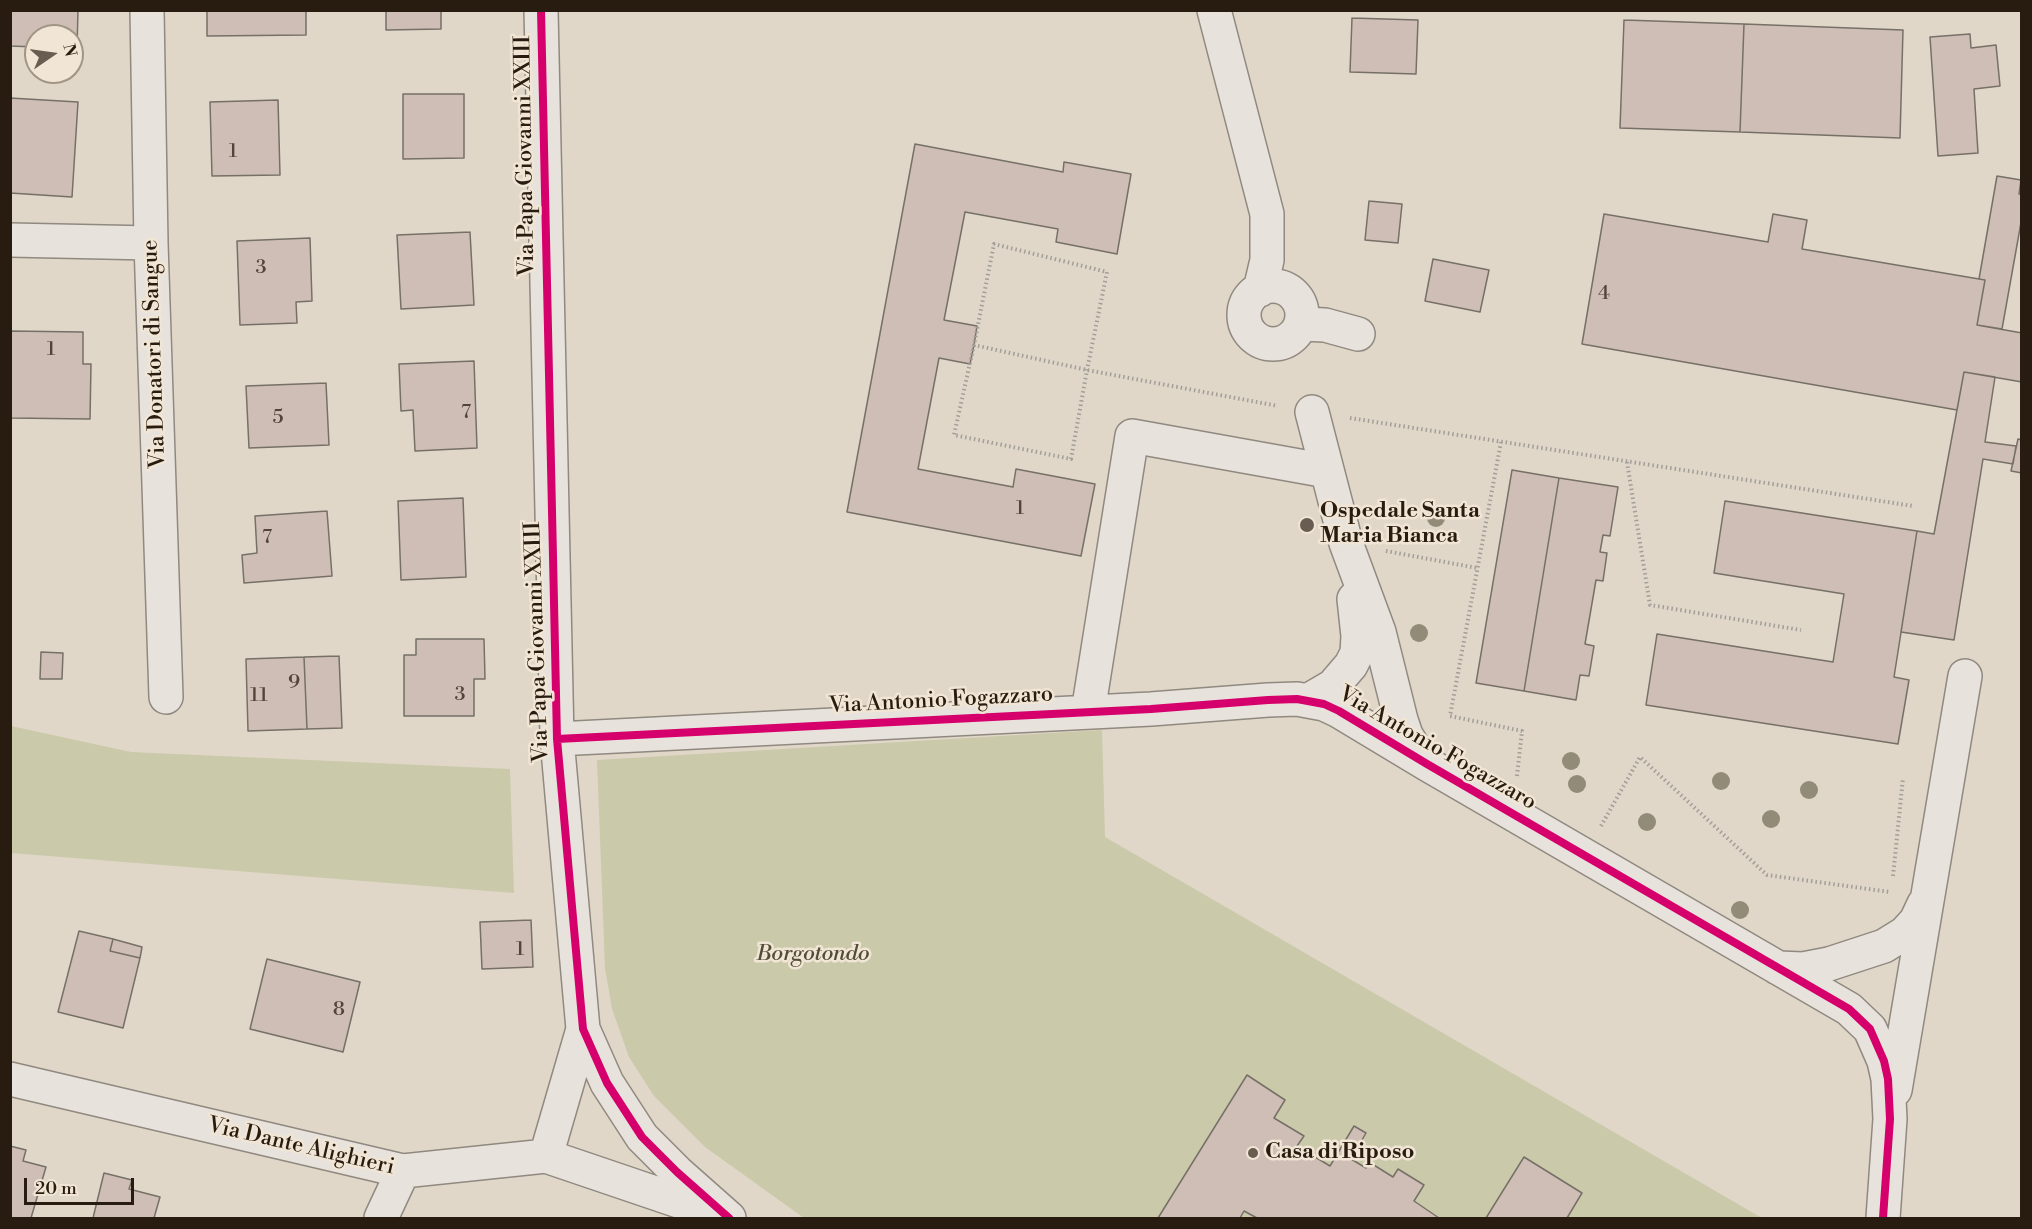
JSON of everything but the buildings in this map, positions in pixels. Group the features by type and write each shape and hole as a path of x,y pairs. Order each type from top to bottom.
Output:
{"street":[{"name":"Via Donatori di Sangue","path":"147,10 151,243 166,697"},
{"name":"Via Papa Giovanni XXIII","path":"541,10 557,739 583,1029 607,1083 642,1137 677,1172 730,1218"},
{"path":"1214,10 1267,214 1267,260 1260,290"},
{"path":"1267,214 1277,227 1299,311 1298,332 1283,343 1274,345 1257,339 1246,325 1244,316 1249,299 1260,290 1273,286 1290,291 1299,311 1325,325 1358,334"},
{"path":"10,240 151,243"},
{"path":"1312,412 1347,543 1379,632 1406,735 1427,764"},
{"path":"1088,712 1132,436 1327,471"},
{"path":"1309,700 1333,686 1352,665 1357,653 1358,636 1347,543"},
{"path":"1890,1119 1965,676"},
{"name":"Via Antonio Fogazzaro","path":"557,739 1088,712 1268,700 1309,700 1339,711 1850,1009 1870,1029 1884,1061 1888,1079 1890,1119 1882,1218"},
{"path":"1778,968 1803,969 1829,964 1884,946 1911,927 1928,897"},
{"path":"546,1156 583,1029"},
{"name":"Via Dante Alighieri","path":"10,1079 403,1171 546,1156 730,1218"},
{"path":"381,1218 403,1171"}],"path":[{"path":"994,244 1107,272 1071,459 954,435 974,345 994,244"},
{"path":"974,345 1087,370 1312,412 1912,506"},
{"path":"1501,442 1450,716 1522,731 1514,814"},
{"path":"1627,462 1650,605 1801,630"},
{"path":"1347,543 1477,568"},
{"path":"1585,856 1640,757 1767,875 1928,897"},
{"path":"1891,892 1903,778"}],"green space":[{"path":"11,726 131,752 510,769 514,893 11,853"},
{"name":"Borgotondo","path":"1102,730 1105,837 1762,1218 804,1218 705,1147 654,1096 629,1057 612,1009 605,968 597,760"}],"cycle path":[{"path":"541,10 557,739 583,1029 607,1083 642,1137 729,1218"},
{"path":"557,739 1151,709 1268,700 1297,699 1324,704 1849,1009 1870,1029 1884,1061 1888,1079 1890,1119 1883,1218"}],"place":[{"name":"Ospedale Santa Maria Bianca","path":"1307,525"},
{"name":"Casa di Riposo","path":"1253,1153"}]}
